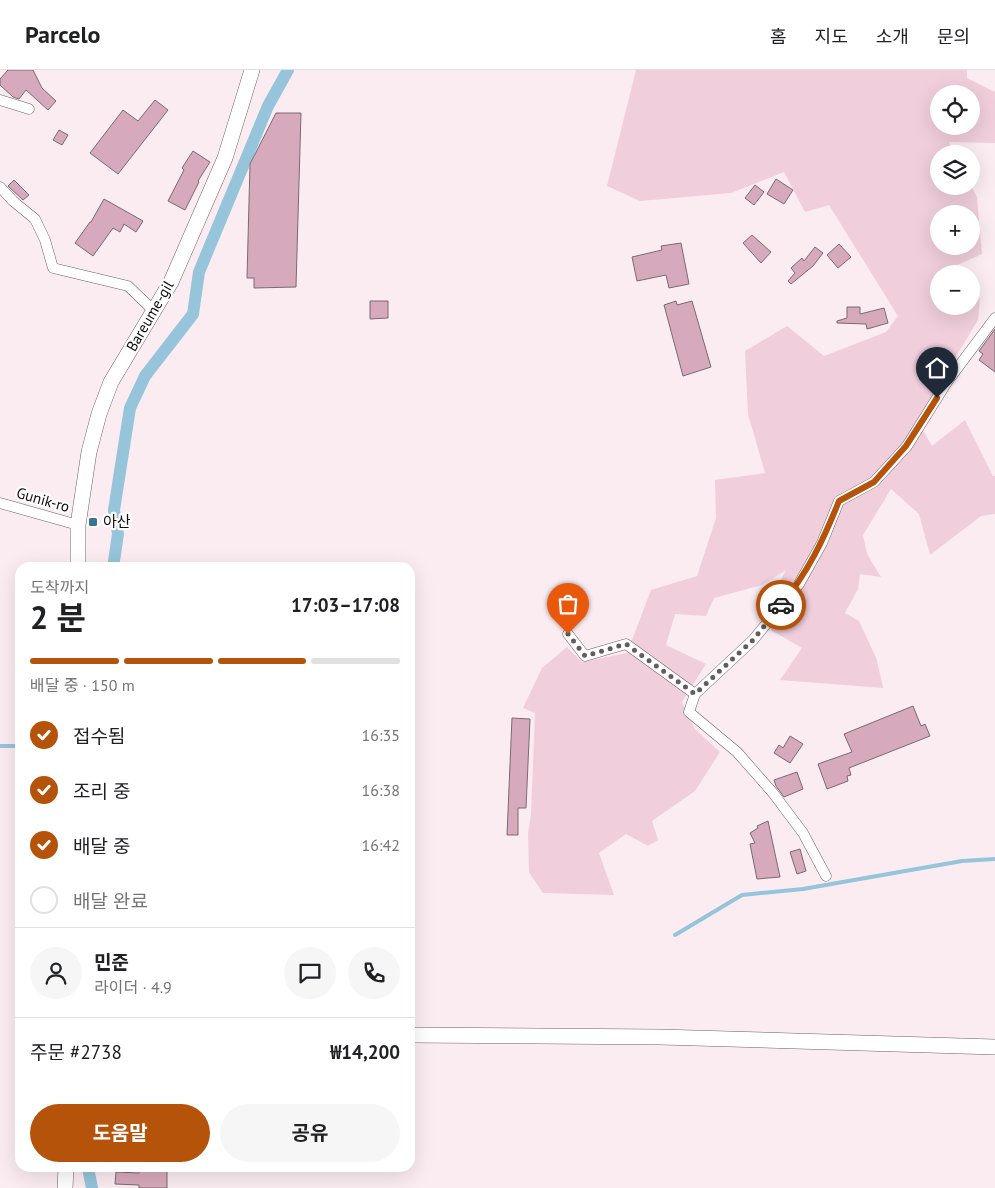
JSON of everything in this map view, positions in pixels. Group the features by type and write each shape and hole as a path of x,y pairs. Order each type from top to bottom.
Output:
{"street":[{"name":"Bareume-gil","path":"78,562 78,525 89,452 99,414 111,382 170,282 225,158 252,70"},
{"path":"0,100 30,109"},
{"path":"0,187 13,201 35,219 45,240 53,268 128,286 154,311"},
{"path":"826,876 803,833 773,793 737,752 689,712 695,694 753,640 799,584 822,543 839,501 874,482 906,446 947,382 995,318"},
{"name":"Gunik-ro","path":"0,503 78,525"},
{"path":"568,634 585,656 626,644 695,694"},
{"path":"415,1035 660,1037 995,1047"},
{"path":"65,1188 66,1172"}],"shaded area":[{"path":"636,70 967,70 967,78 995,92 995,143 949,142 950,145 930,145 930,195 976,195 978,205 930,205 930,255 980,255 957,265 930,265 930,315 978,315 978,320 923,411 920,425 932,446 965,420 993,476 995,476 995,514 981,516 930,555 919,514 891,489 863,535 867,554 881,577 860,574 858,589 845,613 859,621 877,660 883,688 780,680 802,648 771,630 768,605 786,570 762,585 714,598 706,616 675,614 666,645 706,664 682,702 695,729 720,752 695,791 652,821 658,840 648,846 626,834 599,853 614,895 543,893 529,872 528,834 531,814 535,713 523,708 542,668 567,647 582,662 627,653 651,590 697,576 716,518 715,480 765,473 748,414 745,351 787,326 824,356 886,332 898,316 829,205 805,212 784,172 731,193 640,201 607,186"},
{"path":"980,231 982,254 980,255"}],"building":[{"path":"8,70 33,70 42,88 56,101 48,110 26,90 19,99 13,97 0,85 0,79"},
{"path":"155,100 168,110 118,174 90,153 123,110 138,121"},
{"path":"276,113 301,113 296,287 254,288 254,278 247,278 250,164"},
{"path":"59,130 68,135 62,145 53,140"},
{"path":"193,151 210,162 198,181 185,210 168,201 184,170 182,168"},
{"path":"776,179 793,190 784,204 767,194"},
{"path":"14,180 29,195 23,200 8,186"},
{"path":"755,185 764,192 754,205 745,198"},
{"path":"104,199 143,221 136,232 124,224 120,232 113,228 93,256 75,243 91,222"},
{"path":"752,235 771,252 761,263 743,243"},
{"path":"681,243 689,284 669,288 666,275 637,281 632,257 662,250 661,246"},
{"path":"839,244 851,257 838,268 827,255"},
{"path":"815,247 823,253 813,266 791,284 788,281 795,273 791,268 802,258 804,261"},
{"path":"370,301 388,301 388,318 370,319"},
{"path":"676,301 677,305 692,301 711,367 683,376 664,305"},
{"path":"847,307 860,307 860,314 884,308 888,323 867,329 866,324 837,323 837,321 847,318"},
{"path":"995,329 995,372 979,360 983,354 979,351"},
{"path":"913,706 921,726 925,724 930,736 849,768 851,775 847,776 848,781 827,789 818,764 852,752 844,734"},
{"path":"512,718 530,719 526,808 518,808 518,835 507,835"},
{"path":"790,736 803,744 790,763 774,753 779,745 783,748"},
{"path":"797,772 803,789 784,797 774,780"},
{"path":"768,821 780,877 757,879 750,844 755,843 750,833 758,828 757,826"},
{"path":"800,849 806,871 797,874 790,852"},
{"path":"116,1172 167,1172 167,1188 139,1188 139,1185 115,1184"}],"waterway":[{"path":"114,562 118,534 114,510 130,408 145,376 193,314 199,272 268,106 288,70"},
{"path":"0,746 15,746"},
{"path":"675,935 742,895 803,889 962,861 995,859"},
{"path":"89,1172 92,1188"}],"way so far":[{"path":"568,634 585,656 626,644 695,694 753,640 781,605"}],"place":[{"name":"아산","path":"93,522"}],"route":[{"path":"781,605 799,584 822,543 839,501 874,482 906,446 937,398"}]}
